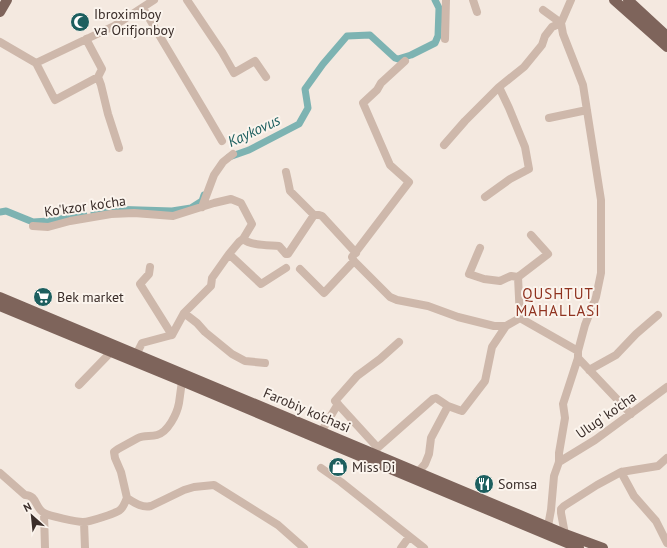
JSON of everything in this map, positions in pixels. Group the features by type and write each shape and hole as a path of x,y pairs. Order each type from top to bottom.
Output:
{"main road":[{"path":"0,12 7,0"},
{"path":"614,0 667,47"},
{"path":"628,0 667,36"},
{"name":"Farobiy ko'chasi","path":"0,297 134,357 321,432 374,450 418,472 565,534 603,548"},
{"name":"Farobiy ko'chasi","path":"0,306 111,352 134,357 182,381 328,444 579,548"}],"street":[{"path":"33,62 117,24 154,0"},
{"path":"187,0 222,52 234,73 255,61 266,77"},
{"path":"445,39 446,0"},
{"path":"473,0 477,12"},
{"path":"548,526 554,476 559,462 559,452 565,418 563,404 578,354 585,324 596,297 601,273 601,200 583,85 563,34 561,23 571,0"},
{"path":"143,8 222,141"},
{"path":"543,10 561,23"},
{"path":"444,145 465,121 499,87 524,67 542,45 545,36 552,27 561,23"},
{"path":"0,42 33,62 55,100 98,77 102,69 86,39"},
{"path":"300,269 324,293 355,257 409,182 390,165 363,103 377,90 381,83 405,61"},
{"path":"98,77 119,148"},
{"path":"485,197 510,179 529,169 525,147 499,87"},
{"path":"549,118 587,110"},
{"path":"202,207 214,175 222,162 233,154"},
{"path":"286,172 290,191 314,214 322,216 390,297 397,300 428,306 458,317 494,326 506,326"},
{"name":"Ko'kzor ko'cha","path":"33,226 48,227 70,221 134,213 173,216 231,199 241,203 252,224 244,239"},
{"path":"134,357 142,343 172,334 184,313 211,286 212,278 239,242 244,239 247,242 280,246 286,254 288,254 314,214"},
{"path":"480,248 469,274 484,280 500,281 511,276 518,277 548,254 531,235"},
{"path":"229,254 261,284 286,268"},
{"path":"150,267 149,274 140,284 172,334"},
{"path":"518,277 520,318"},
{"path":"184,313 232,354 245,361 265,363"},
{"path":"589,370 616,355 636,334 658,315"},
{"path":"520,318 578,354 589,370 631,414"},
{"path":"399,342 380,359 357,376 335,401 374,450 433,399 436,398 448,406 462,411 485,381 492,347 506,326 520,318"},
{"path":"79,385 111,352"},
{"path":"0,473 25,495 30,495 40,510 50,516 84,522 117,512 121,509 127,498 121,472 114,452 141,436 156,436 165,430 172,421 179,404 182,381"},
{"name":"Ulug' ko'cha","path":"559,462 595,440 667,387"},
{"path":"321,432 338,404"},
{"path":"418,472 425,464 429,454 431,438 448,406"},
{"path":"565,534 561,509 597,485 621,472 658,466 667,458"},
{"path":"321,468 341,482 424,548"},
{"path":"621,472 634,496 656,521 667,544"},
{"path":"127,498 140,506 146,507 184,490 194,487 214,485 278,525 304,548"},
{"path":"44,513 45,548"},
{"path":"84,522 85,548"},
{"path":"400,548 409,536"}],"waterway":[{"name":"Kaykovus","path":"229,157 249,150 299,124 308,108 305,89 323,64 347,36 370,35 398,59 411,55 435,43 438,36 439,8 435,0"},
{"name":"Kaykovus","path":"94,213 109,209 172,211 191,208 202,201 204,195"},
{"name":"Kaykovus","path":"0,212 6,211 33,222 84,215"}],"place":[{"name":"Ibroximboy va Orifjonboy","path":"80,22"},
{"name":"Bek market","path":"43,297"},
{"name":"Miss Di","path":"338,467"},
{"name":"Somsa","path":"484,484"}],"district":[{"name":"QUSHTUT MAHALLASI","path":"558,302"}]}
